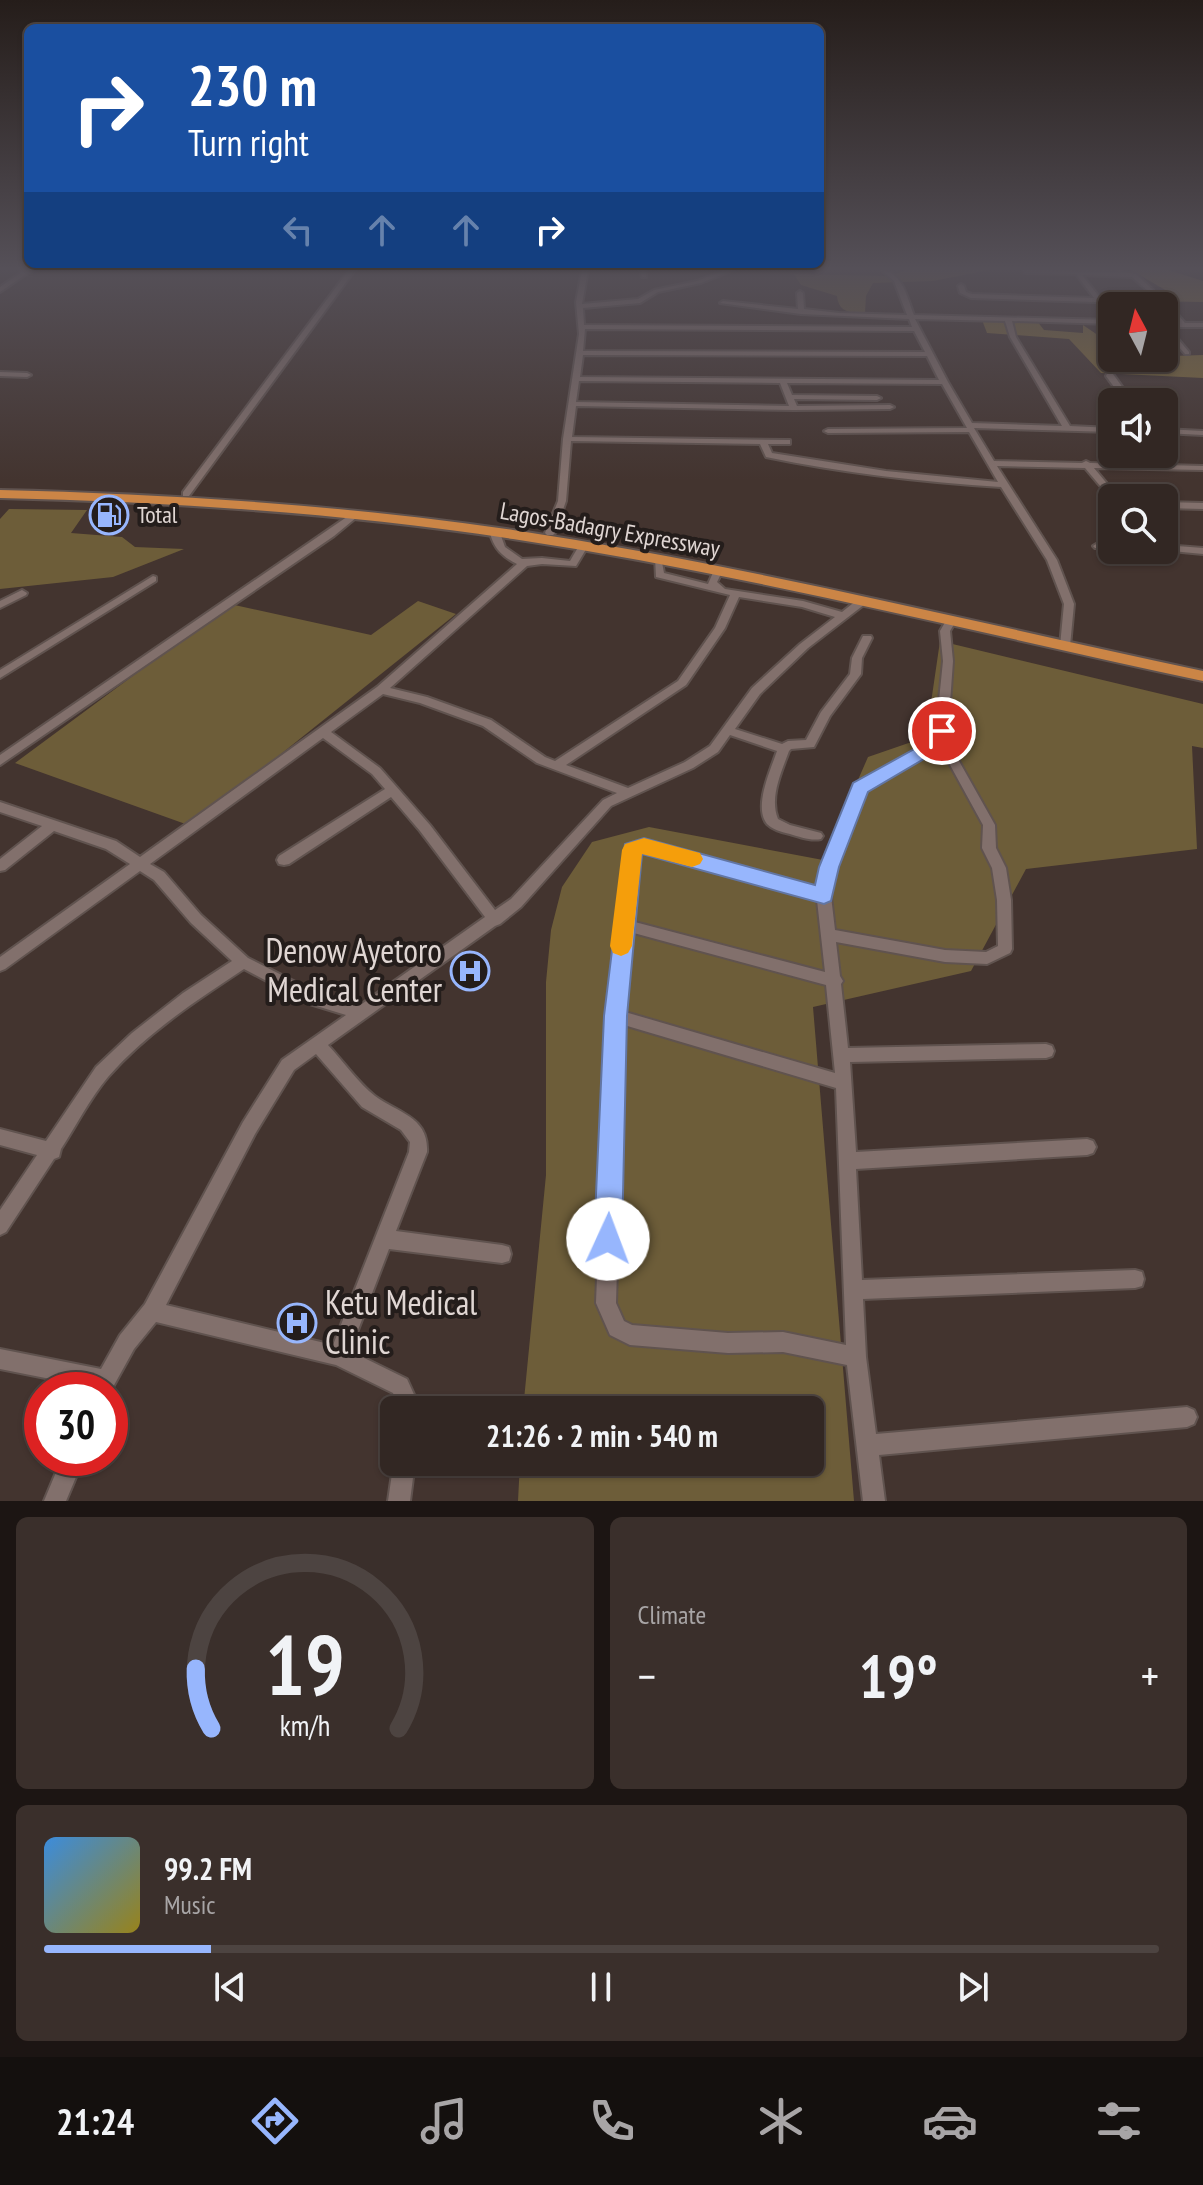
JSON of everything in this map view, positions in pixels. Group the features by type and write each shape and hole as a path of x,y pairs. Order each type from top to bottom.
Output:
{"highway":[{"name":"Lagos-Badagry Expressway","path":"0,488 186,494 410,513 550,533 735,566 1203,676"},
{"name":"Lagos-Badagry Expressway","path":"0,494 168,499 354,515 495,533 718,570 951,621 1203,666"}],"street":[{"path":"186,494 300,340"},
{"path":"550,533 562,501 581,340"},
{"path":"922,340 1004,485 1052,560 1069,604 1065,642"},
{"path":"1015,340 1067,428"},
{"path":"1178,342 1187,353"},
{"path":"579,353 930,354"},
{"path":"0,374 27,375"},
{"path":"1110,376 1119,388"},
{"path":"575,379 944,382"},
{"path":"783,381 794,408"},
{"path":"790,397 877,398"},
{"path":"573,404 890,407"},
{"path":"828,431 971,427 1098,429"},
{"path":"1178,432 1203,433"},
{"path":"567,439 787,442"},
{"path":"762,441 769,455 795,461 1004,485"},
{"path":"993,463 1203,468"},
{"path":"1086,463 1103,484"},
{"path":"1178,505 1203,506"},
{"path":"0,761 331,534 354,515"},
{"path":"495,533 503,551 524,563"},
{"path":"0,965 381,690 524,563 573,564 583,546"},
{"path":"1178,549 1203,551"},
{"path":"658,559 659,575 722,591 803,604 844,616"},
{"path":"718,570 712,583 722,591"},
{"path":"0,675 153,579"},
{"path":"0,605 22,593"},
{"path":"556,766 682,683 720,628 736,593"},
{"path":"111,1372 127,1342 152,1311 249,1128 288,1065 516,903 607,803 689,765 714,749 756,691 804,646 861,602"},
{"path":"827,934 945,956 987,958 1005,949 1004,900 999,868 989,848 989,825 944,745 942,731 948,678 945,631 951,621"},
{"path":"816,836 776,824 767,812 784,749 788,745 810,744 825,715 855,674 857,658 867,638"},
{"path":"381,690 423,700 487,723 556,766 626,792"},
{"path":"729,731 784,749"},
{"path":"874,1501 856,1357 844,1083 824,896 829,867 860,788 923,752 942,731"},
{"path":"324,733 376,771 495,920"},
{"path":"284,860 393,790"},
{"path":"0,807 111,845 159,876 196,919 243,962 315,999 360,1013"},
{"path":"0,866 54,824"},
{"path":"824,896 639,845 632,850 622,924 616,1016 606,1303 617,1328 630,1335 783,1342 856,1357"},
{"path":"622,924 835,981"},
{"path":"0,1226 53,1151 102,1072 188,998 243,962"},
{"path":"616,1016 844,1083"},
{"path":"317,1044 368,1101 407,1124 419,1140 418,1152 386,1239 338,1356"},
{"path":"841,1055 1046,1051"},
{"path":"0,1137 53,1151"},
{"path":"848,1161 1087,1147"},
{"path":"386,1239 502,1254"},
{"path":"855,1290 1135,1279"},
{"path":"152,1311 338,1356 400,1386 405,1396"},
{"path":"0,1359 52,1372"},
{"path":"868,1445 1187,1417"},
{"path":"55,1501 65,1476"},
{"path":"399,1501 402,1476"}],"shaded area":[{"path":"1070,340 1098,340 1098,370"},
{"path":"1203,355 1203,378 1100,372 1178,372 1178,356"},
{"path":"9,509 87,510 71,533 122,537 135,547 184,549 113,577 0,589 0,519"},
{"path":"418,601 456,614 191,826 15,763 230,604 371,635"},
{"path":"940,641 1203,704 1203,748 1192,746 1197,849 1026,869 971,971 813,1007 854,1501 518,1501 519,1476 824,1476 824,1396 524,1396 546,1175 546,982 551,930 562,887 592,842 649,827 823,860 868,757 926,737"}],"slow traffic":[{"path":"621,946 632,850 635,846 644,845 692,859"}],"place":[{"name":"Total","path":"109,515"},
{"name":"Denow Ayetoro Medical Center","path":"470,971"},
{"name":"Ketu Medical Clinic","path":"297,1323"}],"route":[{"path":"608,1239 616,1016 622,924 632,850 635,846 644,845 824,896 829,867 860,788 923,752 942,731"}]}
